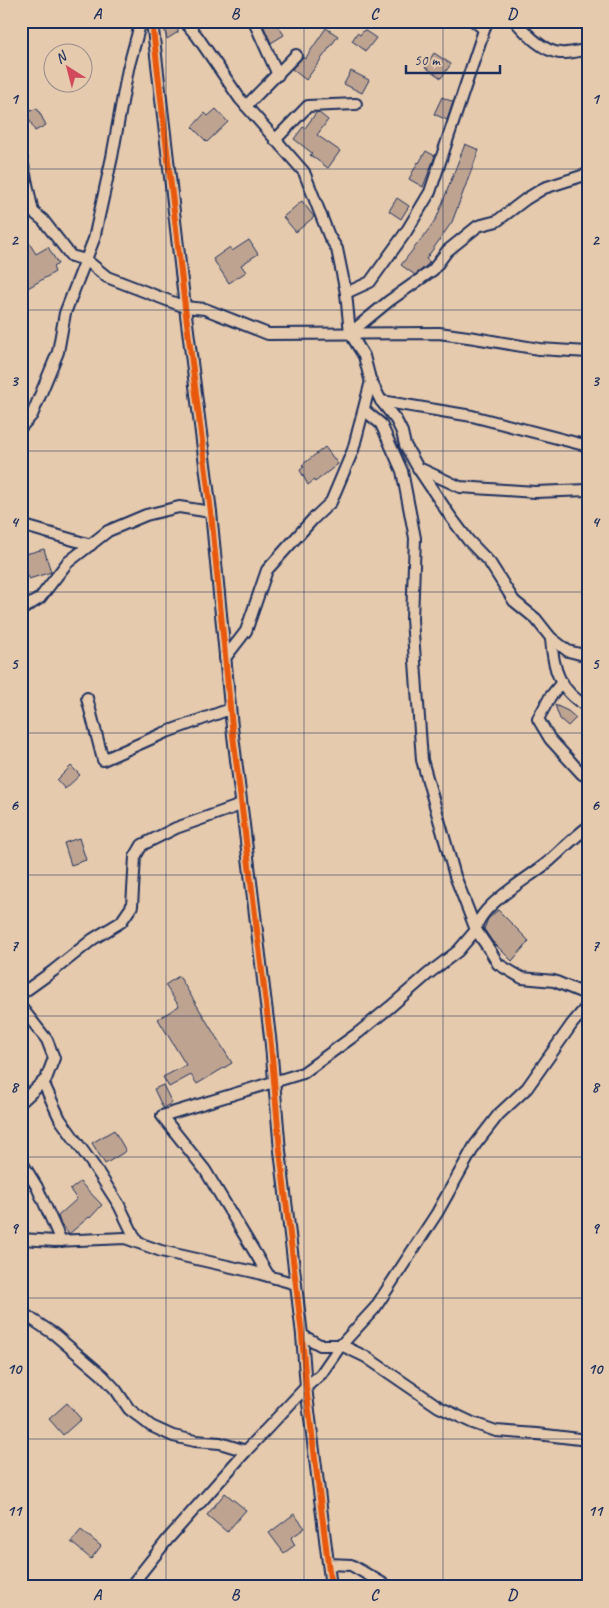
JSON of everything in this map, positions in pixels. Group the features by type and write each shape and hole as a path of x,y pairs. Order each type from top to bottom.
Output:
{"street":[{"path":"21,427 32,415 58,352 66,313 96,230 128,69 141,21"},
{"path":"152,21 210,512 241,805 272,1045 280,1151 302,1335 306,1387 331,1587"},
{"path":"184,21 197,36 246,106 304,172 329,236 334,243 346,292 350,333 364,356 371,381 381,401 396,420 402,432 405,445 418,468 468,540 490,563 514,601 536,619 551,638 568,651 588,656"},
{"path":"346,292 370,282 406,232 430,192 486,25 474,21"},
{"path":"515,21 528,35 546,48 561,53 588,50"},
{"path":"256,26 278,76"},
{"path":"246,106 278,76 296,55"},
{"path":"275,140 308,106 356,104"},
{"path":"21,156 32,212"},
{"path":"350,333 389,300 433,270 448,251 478,226 497,221 544,188 588,174"},
{"path":"21,212 32,212 43,220 71,256 86,260 107,277 185,307 205,309 268,334 439,334 539,349 588,352"},
{"path":"225,658 246,631 267,570 330,502 353,450 371,381"},
{"path":"381,401 472,416 588,446"},
{"path":"364,410 381,424 402,471 414,538 412,619 422,760 455,876 476,930 498,964 522,978 554,981 588,995"},
{"path":"418,468 460,487 535,492 588,490"},
{"path":"21,610 40,598 67,563 108,531 146,515 179,507 210,512"},
{"path":"21,525 91,545"},
{"path":"551,638 554,667 562,682 579,702 588,707"},
{"path":"562,682 550,697 538,719 550,739 582,774 588,777"},
{"path":"87,698 103,760 164,732 230,709"},
{"path":"21,994 93,938 121,922 132,906 135,857 142,845 176,828 241,805"},
{"path":"269,1276 205,1170 162,1116 302,1073 358,1033 458,951 476,930 476,926 490,906 547,863 574,837 588,827"},
{"path":"130,1587 168,1539 246,1451 306,1387 321,1374 341,1345 375,1308 437,1214 476,1145 499,1114 527,1088 572,1024 588,1005"},
{"path":"21,1007 47,1040 54,1058 46,1080 21,1102"},
{"path":"44,1082 60,1119 119,1205 136,1242"},
{"path":"21,1161 37,1187 61,1241"},
{"path":"21,1238 61,1241 125,1238 161,1251 296,1284"},
{"path":"21,1312 54,1334 102,1375 116,1390 129,1409 151,1426 173,1436 195,1441 220,1443 246,1451"},
{"path":"302,1335 320,1345 341,1345 366,1358 439,1407 473,1423 496,1431 588,1440"},
{"path":"329,1564 351,1565 389,1587"}],"building":[{"path":"172,21 178,28 178,32 167,39 163,24"},
{"path":"268,21 275,21 284,35 271,43 263,25"},
{"path":"326,28 338,36 306,80 292,69 303,57 305,59"},
{"path":"364,30 376,38 366,51 352,41 357,33 360,35"},
{"path":"434,53 451,64 441,78 425,67"},
{"path":"351,71 369,80 362,93 344,84"},
{"path":"442,97 453,102 447,120 434,114"},
{"path":"37,108 46,125 35,131 26,113"},
{"path":"216,109 228,122 207,142 192,127 205,113 208,116"},
{"path":"318,112 328,120 317,135 340,151 328,168 310,155 312,153 294,139"},
{"path":"465,144 479,150 452,222 426,259 430,262 415,275 401,265 437,217"},
{"path":"426,151 435,156 423,187 409,179"},
{"path":"397,198 409,206 401,219 389,211"},
{"path":"302,201 314,217 296,232 283,217"},
{"path":"21,230 36,254 48,247 58,264 53,267 55,272 21,292"},
{"path":"249,240 258,254 241,265 246,272 229,283 213,259 230,247 232,251"},
{"path":"325,447 338,464 315,482 314,480 308,485 300,470 304,467 302,465"},
{"path":"44,549 51,572 29,579 22,555"},
{"path":"555,705 568,711 576,718 568,726 560,719"},
{"path":"71,766 80,775 65,789 57,780"},
{"path":"79,838 86,860 71,865 64,843"},
{"path":"498,910 529,941 512,961 492,941 484,929 488,919"},
{"path":"179,976 232,1063 197,1084 191,1075 169,1087 163,1077 186,1065 158,1019 179,1006 165,985"},
{"path":"163,1085 172,1103 163,1108 154,1089"},
{"path":"114,1130 126,1151 105,1164 92,1143"},
{"path":"80,1182 102,1205 90,1218 69,1234 61,1225 58,1216 77,1199 70,1190"},
{"path":"67,1403 81,1419 63,1435 49,1419"},
{"path":"225,1493 246,1510 227,1532 207,1515"},
{"path":"294,1514 305,1528 291,1538 295,1545 284,1553 269,1533"},
{"path":"81,1530 101,1546 91,1559 71,1542"}],"cycle path":[{"path":"152,21 211,512 232,727 271,1045 280,1151 302,1335 306,1387 331,1587"}]}
